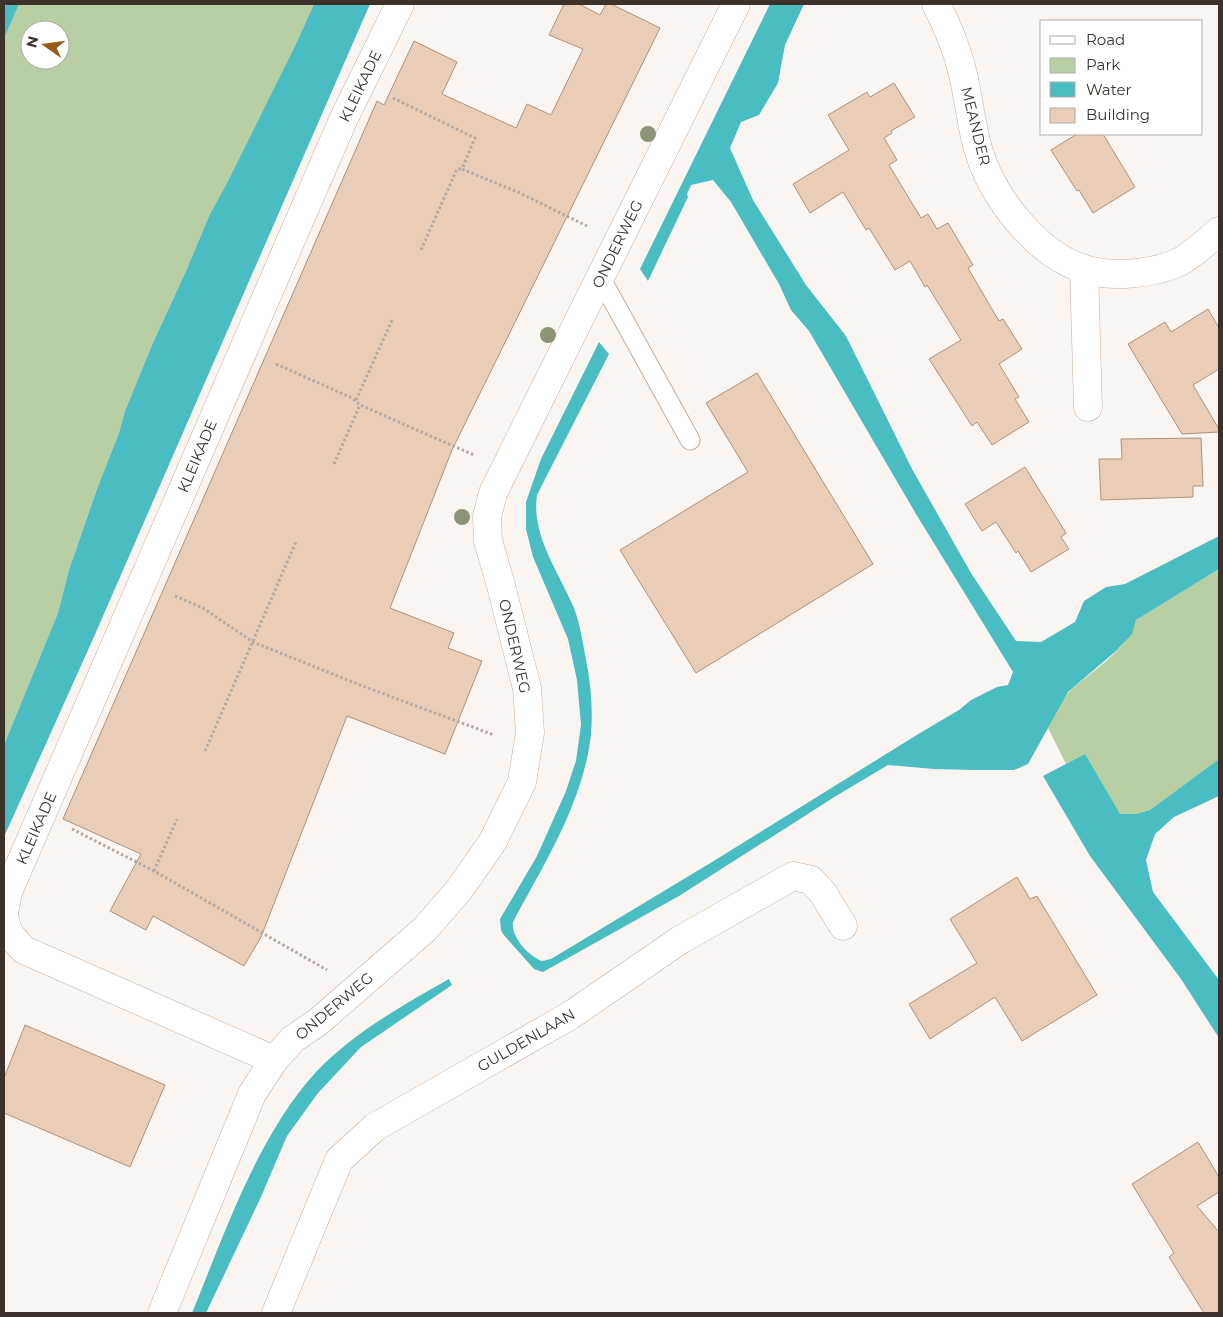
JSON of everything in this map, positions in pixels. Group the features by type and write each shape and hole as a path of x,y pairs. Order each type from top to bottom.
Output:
{"street":[{"name":"KLEIKADE","path":"4,913 8,892 344,118 400,4"},
{"name":"ONDERWEG","path":"162,1313 252,1094 274,1060 293,1040 318,1022 425,929 459,890 493,841 522,782 530,733 527,688 488,541 487,517 493,492 736,4"},
{"name":"MEANDER","path":"936,4 952,34 961,66 972,124 984,166 1004,203 1029,234 1061,258 1084,269 1114,274 1146,272 1179,263 1219,231"},
{"path":"1084,269 1088,407"},
{"name":"GULDENLAAN","path":"276,1313 339,1160 375,1127 571,1015 680,940 793,876 811,880 823,893 843,926"},
{"path":"4,917 9,934 24,950 274,1060"}],"lane":[{"path":"600,277 690,440"}],"path":[{"path":"389,96 475,138 462,170"},
{"path":"421,250 457,169 520,193 618,241"},
{"path":"356,400 393,318"},
{"path":"273,363 356,400 360,405 505,469"},
{"path":"334,464 360,405"},
{"path":"205,751 296,542"},
{"path":"171,594 203,608 253,642 360,685 528,747"},
{"path":"154,871 177,819"},
{"path":"70,828 154,871 356,988"}],"green space":[{"path":"19,4 314,4 295,46 210,214 152,345 125,411 119,433 97,489 69,570 58,613 4,745 4,39"},
{"path":"1219,569 1219,759 1150,810 1136,814 1119,814 1085,754 1066,764 1048,728 1070,691 1117,651 1125,642 1136,620"}],"water":[{"path":"6,4 19,4 4,39 4,9"},
{"path":"314,4 370,4 93,639 4,837 4,745 58,613 69,570 119,433 125,411 210,214 295,46"},
{"path":"770,4 804,4 785,45 778,83 759,115 741,122 730,148 753,200 806,285 846,336 912,469 971,573 1016,641 1041,642 1075,622 1084,601 1106,587 1125,584 1219,536 1219,569 1136,620 1132,634 1116,651 1068,692 1028,764 1014,770 934,769 888,765 679,896 543,972 534,969 503,934 500,919 537,856 566,791 576,761 581,725 577,680 568,639 533,557 526,529 526,502 541,459 599,342 609,354 537,495 536,510 542,539 574,608 580,627 589,678 592,716 587,760 571,809 561,832 513,922 513,928 518,940 537,959 542,961 551,959 959,710 971,700 997,687 1008,685 1013,672 916,514 809,331 791,310 779,284 731,202 713,180 691,185 687,194 688,197 648,281 640,269"},
{"path":"1085,754 1120,814 1136,814 1150,810 1219,759 1219,796 1174,817 1155,834 1146,860 1153,892 1219,980 1219,1038 1181,979 1090,856 1043,776"},
{"path":"449,979 452,985 361,1047 318,1093 287,1136 261,1197 206,1313 192,1313 244,1187 277,1125 295,1097 330,1058 362,1032"}],"building":[{"path":"564,4 579,4 600,15 606,4 611,4 660,28 452,450 390,608 454,633 448,648 482,661 445,754 347,716 261,937 244,966 153,916 146,930 110,911 141,854 63,819 377,101 384,105 414,41 457,62 442,94 516,128 527,104 551,115 583,49 549,35"},
{"path":"894,83 915,117 891,131 892,133 884,138 897,160 889,165 921,218 928,214 937,229 948,223 973,265 968,268 999,321 1003,319 1022,349 999,364 1019,397 1015,399 1029,422 992,445 977,422 972,426 929,359 961,340 910,261 895,270 869,228 866,230 843,192 810,213 793,184 849,150 828,115 867,92 870,97"},
{"path":"1075,135 1104,135 1135,187 1093,213 1051,150"},
{"path":"1208,309 1219,328 1219,369 1193,385 1219,432 1182,434 1128,344 1165,322 1171,332"},
{"path":"757,373 873,564 696,673 620,550 748,472 706,403"},
{"path":"1201,438 1203,486 1193,486 1193,497 1101,500 1099,459 1122,459 1121,439"},
{"path":"1025,467 1066,533 1061,537 1069,549 1031,572 996,522 982,531 965,504"},
{"path":"1017,877 1030,899 1037,896 1097,995 1022,1041 995,997 930,1039 909,1004 977,963 950,919"},
{"path":"25,1025 165,1085 130,1167 4,1113 4,1078"},
{"path":"1198,1142 1219,1177 1219,1192 1197,1206 1219,1232 1219,1313 1204,1313 1169,1257 1174,1253 1132,1184"}]}
